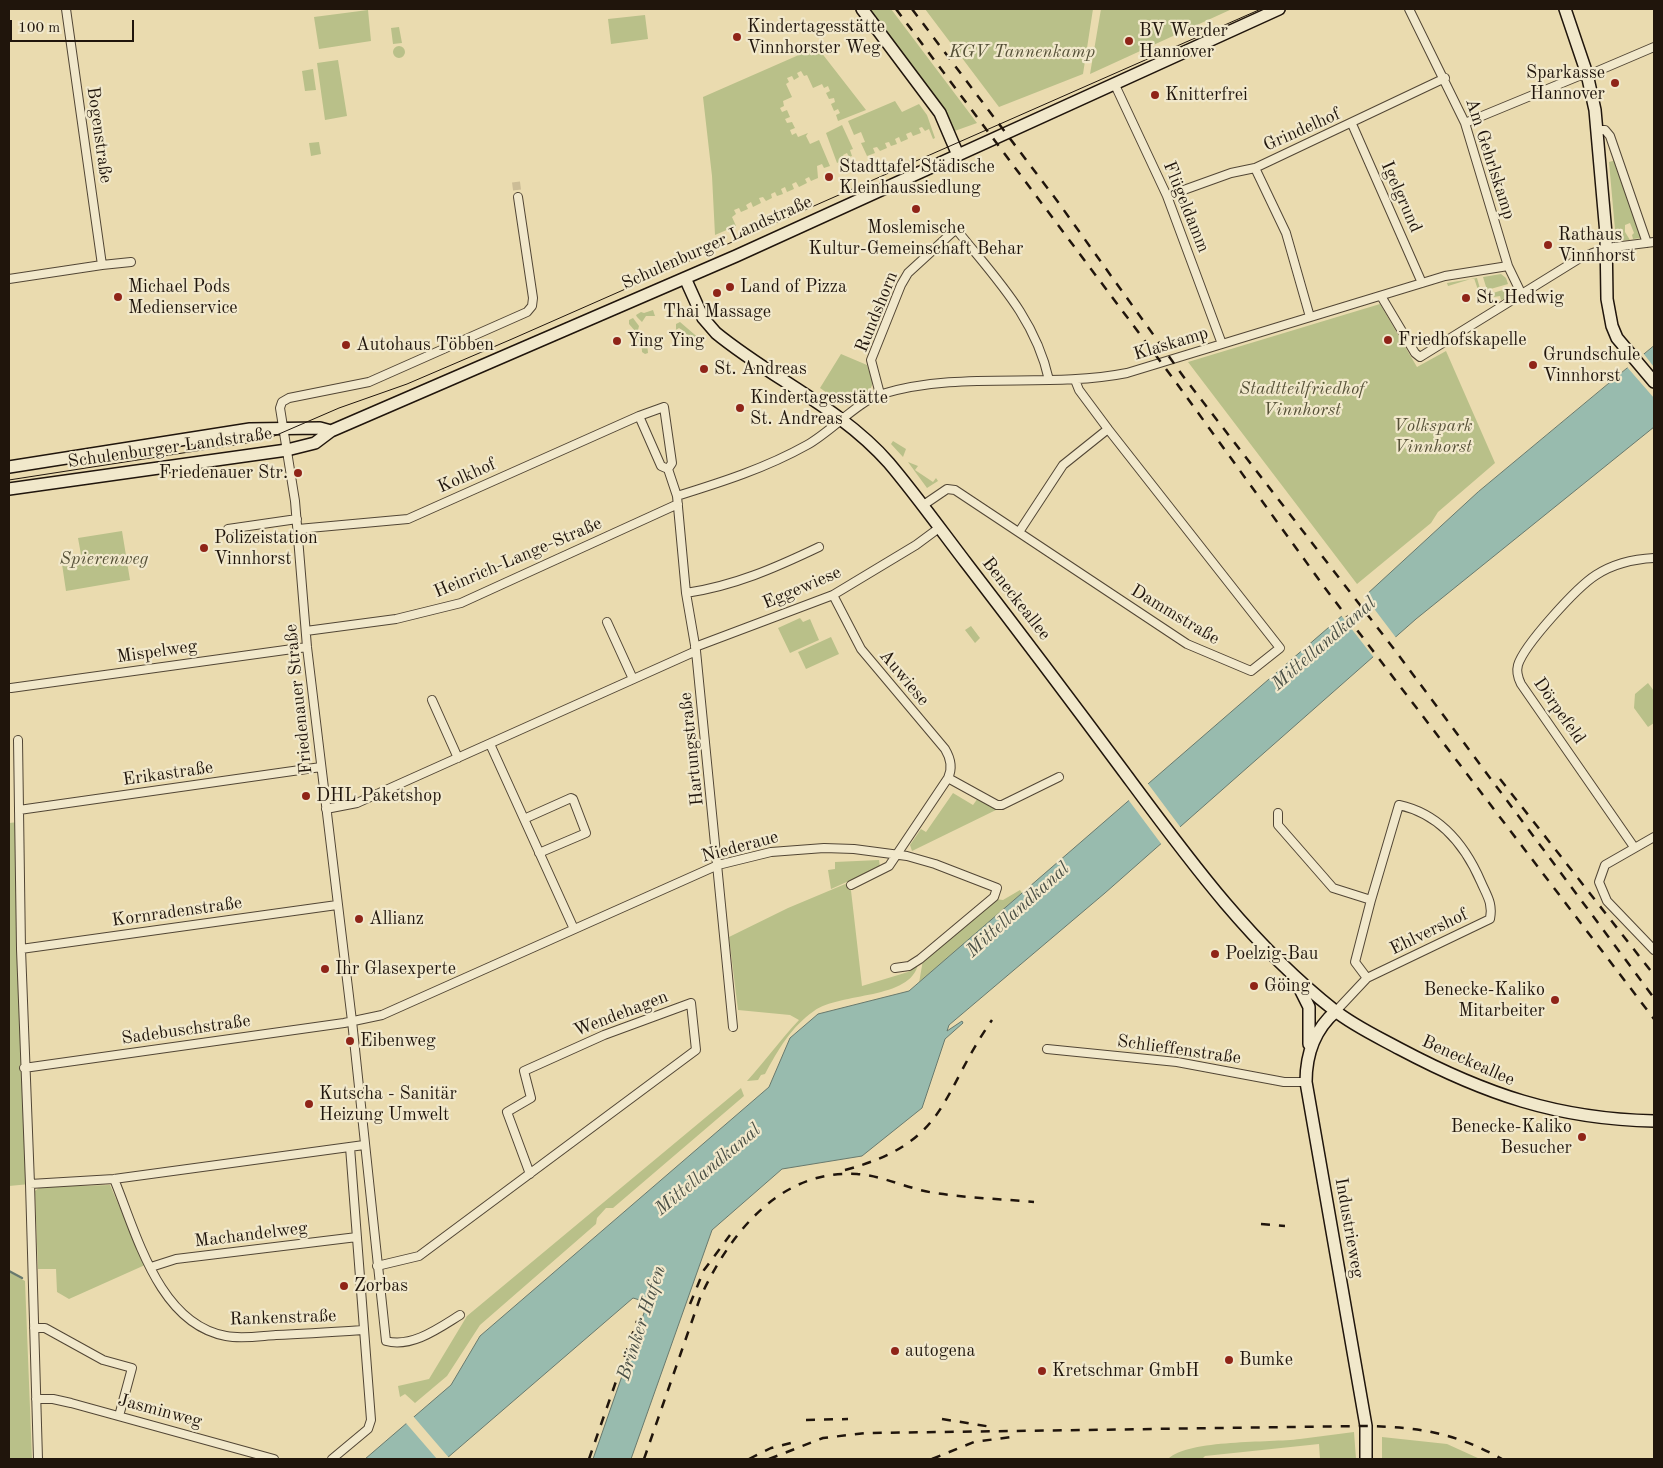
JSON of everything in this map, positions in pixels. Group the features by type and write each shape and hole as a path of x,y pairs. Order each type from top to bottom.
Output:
{"street":[{"name":"Bogenstraße","path":"66,9 102,265"},
{"path":"862,9 936,108 958,155"},
{"name":"Schulenburger Landstraße","path":"9,489 287,450 315,443 332,431 686,278 1279,9"},
{"name":"Am Gehrlskamp","path":"1409,9 1445,78 1465,122 1508,266 1522,295"},
{"path":"1565,9 1587,74 1597,130 1606,248 1607,299 1612,326 1617,338 1654,382"},
{"path":"1465,122 1654,47"},
{"name":"Grindelhof","path":"1167,196 1231,173 1255,168 1352,124 1445,78"},
{"name":"Flügeldamm","path":"1115,85 1167,196 1222,344"},
{"name":"Igelgrund","path":"1352,124 1422,283"},
{"path":"1382,296 1415,353 1420,357 1580,258 1606,248 1651,243 1610,136 1605,130 1597,130"},
{"path":"1255,168 1286,233 1310,317"},
{"name":"Schulenburger Landstraße","path":"282,429 280,408 282,402 289,398 369,382 527,312 532,306 533,298 518,197"},
{"name":"Rundshorn","path":"880,394 871,360 901,285 908,273 956,230 1024,316 1044,357 1049,380"},
{"path":"9,279 131,262"},
{"name":"Klaskamp","path":"842,420 860,404 880,394 924,384 1075,380 1127,373 1422,283 1458,273 1508,266"},
{"name":"Beneckeallee","path":"686,278 703,318 716,333 842,420 878,452 939,528 1178,847 1266,948 1291,973 1336,1011 1425,1062 1470,1084 1510,1099 1546,1108 1605,1118 1654,1121"},
{"name":"Dammstraße","path":"922,506 947,489 956,490 1204,653 1251,672 1280,648 1108,429 1079,390 1075,380"},
{"name":"Hartungstraße","path":"665,468 672,463 664,407 638,416 665,468 677,500 686,593 695,649 734,1028"},
{"name":"Kolkhof","path":"298,529 408,519 638,416"},
{"name":"Heinrich-Lange-Straße","path":"306,631 396,620 460,603 677,500 778,460 808,444 842,420"},
{"name":"Schulenburger Landstraße","path":"9,467 250,429 320,428 332,431"},
{"name":"Friedenauer Straße","path":"282,429 287,450 297,520 307,647 352,1021 386,1341 393,1342 423,1338 460,1315"},
{"path":"1019,532 1064,465 1108,429"},
{"path":"228,529 297,520"},
{"name":"Eggewiese","path":"326,809 357,804 695,649 832,595 916,545 939,528"},
{"path":"686,593 741,581 819,547"},
{"name":"Dörpefeld","path":"1634,847 1521,684 1517,671 1526,652 1562,606 1584,583 1614,566 1654,558"},
{"name":"Auwiese","path":"832,595 861,649 945,749 950,758 951,768 948,778"},
{"path":"607,622 633,679"},
{"name":"Mispelweg","path":"10,688 307,647"},
{"path":"432,700 458,758"},
{"path":"18,740 24,1068 30,1184 38,1459"},
{"path":"490,744 574,929"},
{"name":"Erikastraße","path":"19,810 321,767"},
{"path":"851,885 889,866 948,778 997,805 1002,805 1060,777"},
{"path":"524,819 571,798 573,799 586,833 539,852"},
{"name":"Ehlvershof","path":"1336,1011 1367,978 1490,919 1492,907 1478,874 1454,836 1432,818 1415,809 1400,805 1371,900 1355,962 1367,978"},
{"path":"1278,813 1278,825 1333,888 1371,900"},
{"path":"1654,837 1605,865 1598,882 1607,901 1654,950"},
{"name":"Niederaue","path":"352,1021 382,1015 718,865 800,848 854,849 897,854 944,867 994,886 998,891 994,897 920,959 909,966 895,968"},
{"name":"Kornradenstraße","path":"21,949 338,905"},
{"name":"Beneckeallee","path":"1291,973 1309,1007 1308,1055"},
{"name":"Wendehagen","path":"377,1266 419,1256 530,1174 696,1050 691,1003 604,1035 524,1071 531,1098 507,1112 530,1174"},
{"name":"Industrieweg","path":"1336,1011 1319,1030 1308,1055 1306,1082 1366,1426 1366,1459"},
{"name":"Sadebuschstraße","path":"24,1068 352,1021"},
{"name":"Schlieffenstraße","path":"1047,1050 1177,1062 1284,1082 1306,1082"},
{"path":"30,1184 114,1179 364,1145"},
{"path":"332,1459 368,1428 371,1420 350,1147"},
{"name":"Rankenstraße","path":"114,1179 151,1267 167,1296 180,1314 197,1325 214,1333 248,1337 364,1330"},
{"name":"Machandelweg","path":"151,1267 176,1259 356,1237"},
{"path":"34,1328 45,1328 103,1360 132,1368 119,1416"},
{"name":"Jasminweg","path":"36,1399 53,1399 274,1459"}],"green space":[{"path":"862,9 891,9 977,123 949,133"},
{"name":"KGV Tannenkamp","path":"925,9 1093,9 1083,74 999,107"},
{"name":"BV Werder Hannover","path":"1101,9 1232,9 1090,74"},
{"path":"368,10 371,41 319,49 314,17"},
{"path":"645,15 648,39 611,44 608,19"},
{"path":"399,27 402,43 393,44 391,28"},
{"path":"397,46 401,46 405,52 401,58 397,58 393,54 393,50"},
{"path":"817,47 866,110 838,121 836,115 840,113 838,109 834,111 831,104 835,102 834,98 829,99 826,93 830,91 828,86 824,88 822,84 813,88 807,75 804,76 801,71 797,73 799,77 794,80 792,76 787,78 789,82 786,84 792,97 783,101 784,106 780,108 782,112 787,110 790,117 785,119 787,123 792,122 795,128 790,130 792,135 796,133 798,137 808,133 806,136 810,144 819,140 830,166 824,168 822,164 817,166 818,178 811,181 809,177 805,179 807,183 799,187 796,182 792,184 794,189 787,192 785,187 781,189 783,194 777,196 775,192 771,194 772,198 766,201 763,197 759,198 761,203 753,207 751,202 746,205 748,209 741,212 739,208 734,210 736,214 732,217 736,226 715,235 712,176 703,97"},
{"path":"338,60 347,116 325,120 317,63"},
{"path":"313,69 316,90 305,91 302,71"},
{"path":"895,101 902,112 919,104 927,115 935,138 933,139 929,129 925,131 922,127 919,128 921,133 913,136 911,132 906,134 908,139 901,142 899,137 895,139 897,144 891,146 889,142 885,143 887,148 880,151 877,147 873,148 875,153 867,156 861,143 865,142 861,132 854,135 848,121"},
{"path":"842,125 853,149 850,150 852,156 849,157 847,153 843,155 845,159 837,163 826,133"},
{"path":"319,142 321,154 311,156 309,143"},
{"path":"1616,160 1641,238 1633,239 1632,235 1634,233 1630,223 1625,225 1625,232 1630,240 1616,241 1609,162"},
{"path":"1501,274 1506,278 1508,284 1487,290 1483,277"},
{"path":"1474,278 1477,278 1481,292 1479,293"},
{"path":"1470,279 1448,286 1447,283"},
{"path":"1509,288 1511,294 1508,298 1501,300 1500,296 1494,297 1493,293"},
{"name":"Stadtteilfriedhof Vinnhorst","path":"1380,304 1417,367 1446,351 1495,463 1438,512 1431,523 1357,584 1188,362"},
{"path":"653,310 655,316 646,316 642,322 636,315 641,312"},
{"path":"633,318 639,326 638,330 641,331 641,336 644,337 643,341 647,343 648,353 642,352 635,331 629,324 629,320"},
{"path":"680,322 701,340 699,343 685,333 682,334 682,330 679,328 676,330 676,324"},
{"path":"841,354 867,365 873,383 869,392 843,404 820,388"},
{"path":"893,441 906,449 903,457 891,444"},
{"path":"908,462 918,466 915,470 933,482 936,478 938,481 927,488"},
{"name":"Spierenweg","path":"122,531 130,580 66,591 62,564 82,560 78,538"},
{"path":"800,618 803,622 810,619 819,640 790,653 778,628"},
{"path":"971,626 980,638 975,643 965,630"},
{"path":"831,637 839,654 806,669 798,652"},
{"path":"1648,683 1654,691 1654,723 1648,727 1634,708 1635,694"},
{"path":"953,793 973,805 978,798 998,809 912,851 910,845 921,829 926,832"},
{"path":"19,822 30,1184 9,1186 9,823"},
{"path":"879,860 880,867 831,889 828,870 835,869 835,862"},
{"path":"850,882 862,986 908,972 918,964 913,976 889,990 840,1001 814,1011 798,1024 780,1048 765,1074 761,1075 758,1080 747,1081 799,1020 790,1015 738,1010 729,937 788,908"},
{"path":"1020,890 1022,893 919,983 923,960 995,899 1003,900"},
{"path":"741,1088 744,1096 613,1208 606,1208 597,1218 596,1224 480,1325 447,1376 415,1403 405,1394 400,1397 398,1386 429,1379 467,1316"},
{"path":"110,1185 145,1265 69,1299 57,1292 56,1269 38,1269 35,1191 40,1187"},
{"path":"9,1272 25,1281 32,1459 9,1459"},
{"path":"1354,1432 1356,1459 1320,1459 1319,1444 1205,1456 1202,1459 1168,1459 1193,1448 1211,1445 1300,1439"},
{"path":"1382,1437 1447,1444 1480,1459 1382,1459"}],"water":[{"path":"1654,346 1654,427 1416,619 1105,893 949,1025 947,1031 962,1021 963,1023 945,1039 922,1108 862,1156 782,1169 712,1230 631,1459 593,1459 645,1310 643,1301 633,1298 446,1459 365,1459 451,1385 480,1336 769,1087 790,1038 818,1014 909,991 1366,595 1478,492"}],"pier":[{"path":"1643,353 1654,367 1654,398 1627,367"},
{"path":"1363,594 1397,639 1375,659 1340,614"},
{"path":"1146,781 1181,828 1162,845 1127,798"},
{"path":"413,1416 450,1459 437,1459 405,1422"}],"waterway":[{"path":"9,1271 22,1278"}],"tunnel":[{"path":"516,182 518,197"}],"tram line":[{"path":"9,480 247,443 272,437 339,408 407,384 512,339 1261,9"}],"railway":[{"path":"896,9 1175,381 1325,588 1654,1019"},
{"path":"912,9 1058,202 1183,376 1394,649 1654,998"},
{"path":"1500,779 1654,975"},
{"path":"845,1170 879,1159 904,1145 923,1130 938,1113 992,1020"},
{"path":"644,1459 700,1298 712,1274 742,1230 760,1210 781,1194 804,1182 829,1175 857,1174 877,1177 935,1193 1034,1202"},
{"path":"1261,1224 1285,1226"},
{"path":"690,1304 704,1270 730,1235"},
{"path":"589,1459 637,1321"},
{"path":"806,1420 848,1419"},
{"path":"942,1419 992,1427"},
{"path":"769,1459 823,1438 866,1433 1366,1426 1403,1428 1437,1433 1469,1443 1502,1459"},
{"path":"932,1459 974,1442 1011,1437"},
{"path":"749,1459 771,1448 795,1442"}],"place":[{"name":"Kindertagesstätte Vinnhorster Weg","path":"737,37"},
{"name":"BV Werder Hannover","path":"1129,41"},
{"name":"Sparkasse Hannover","path":"1615,83"},
{"name":"Knitterfrei","path":"1155,95"},
{"name":"Stadttafel Städische Kleinhaussiedlung","path":"829,177"},
{"name":"Moslemische Kultur-Gemeinschaft Behar","path":"916,209"},
{"name":"Rathaus Vinnhorst","path":"1548,245"},
{"name":"Land of Pizza","path":"730,287"},
{"name":"Thai Massage","path":"717,293"},
{"name":"Michael Pods Medienservice","path":"118,297"},
{"name":"St. Hedwig","path":"1466,298"},
{"name":"Friedhofskapelle","path":"1388,340"},
{"name":"Ying Ying","path":"617,341"},
{"name":"Autohaus Többen","path":"346,345"},
{"name":"Grundschule Vinnhorst","path":"1533,365"},
{"name":"St. Andreas","path":"704,369"},
{"name":"Kindertagesstätte St. Andreas","path":"740,408"},
{"name":"Friedenauer Str.","path":"298,473"},
{"name":"Polizeistation Vinnhorst","path":"204,548"},
{"name":"DHL Paketshop","path":"306,796"},
{"name":"Allianz","path":"359,919"},
{"name":"Poelzig-Bau","path":"1215,954"},
{"name":"Ihr Glasexperte","path":"325,969"},
{"name":"Göing","path":"1254,986"},
{"name":"Benecke-Kaliko Mitarbeiter","path":"1555,1000"},
{"name":"Eibenweg","path":"350,1041"},
{"name":"Kutscha - Sanitär Heizung Umwelt","path":"309,1104"},
{"name":"Benecke-Kaliko Besucher","path":"1582,1137"},
{"name":"Zorbas","path":"344,1286"},
{"name":"autogena","path":"895,1351"},
{"name":"Bumke","path":"1229,1360"},
{"name":"Kretschmar GmbH","path":"1042,1371"}],"park label":[{"name":"Volkspark Vinnhorst","path":"1433,436"}],"water label":[{"name":"Mittellandkanal","path":"1324,644"},
{"name":"Mittellandkanal","path":"1018,910"},
{"name":"Mittellandkanal","path":"708,1170"},
{"name":"Brinker Hafen","path":"642,1323"}]}
